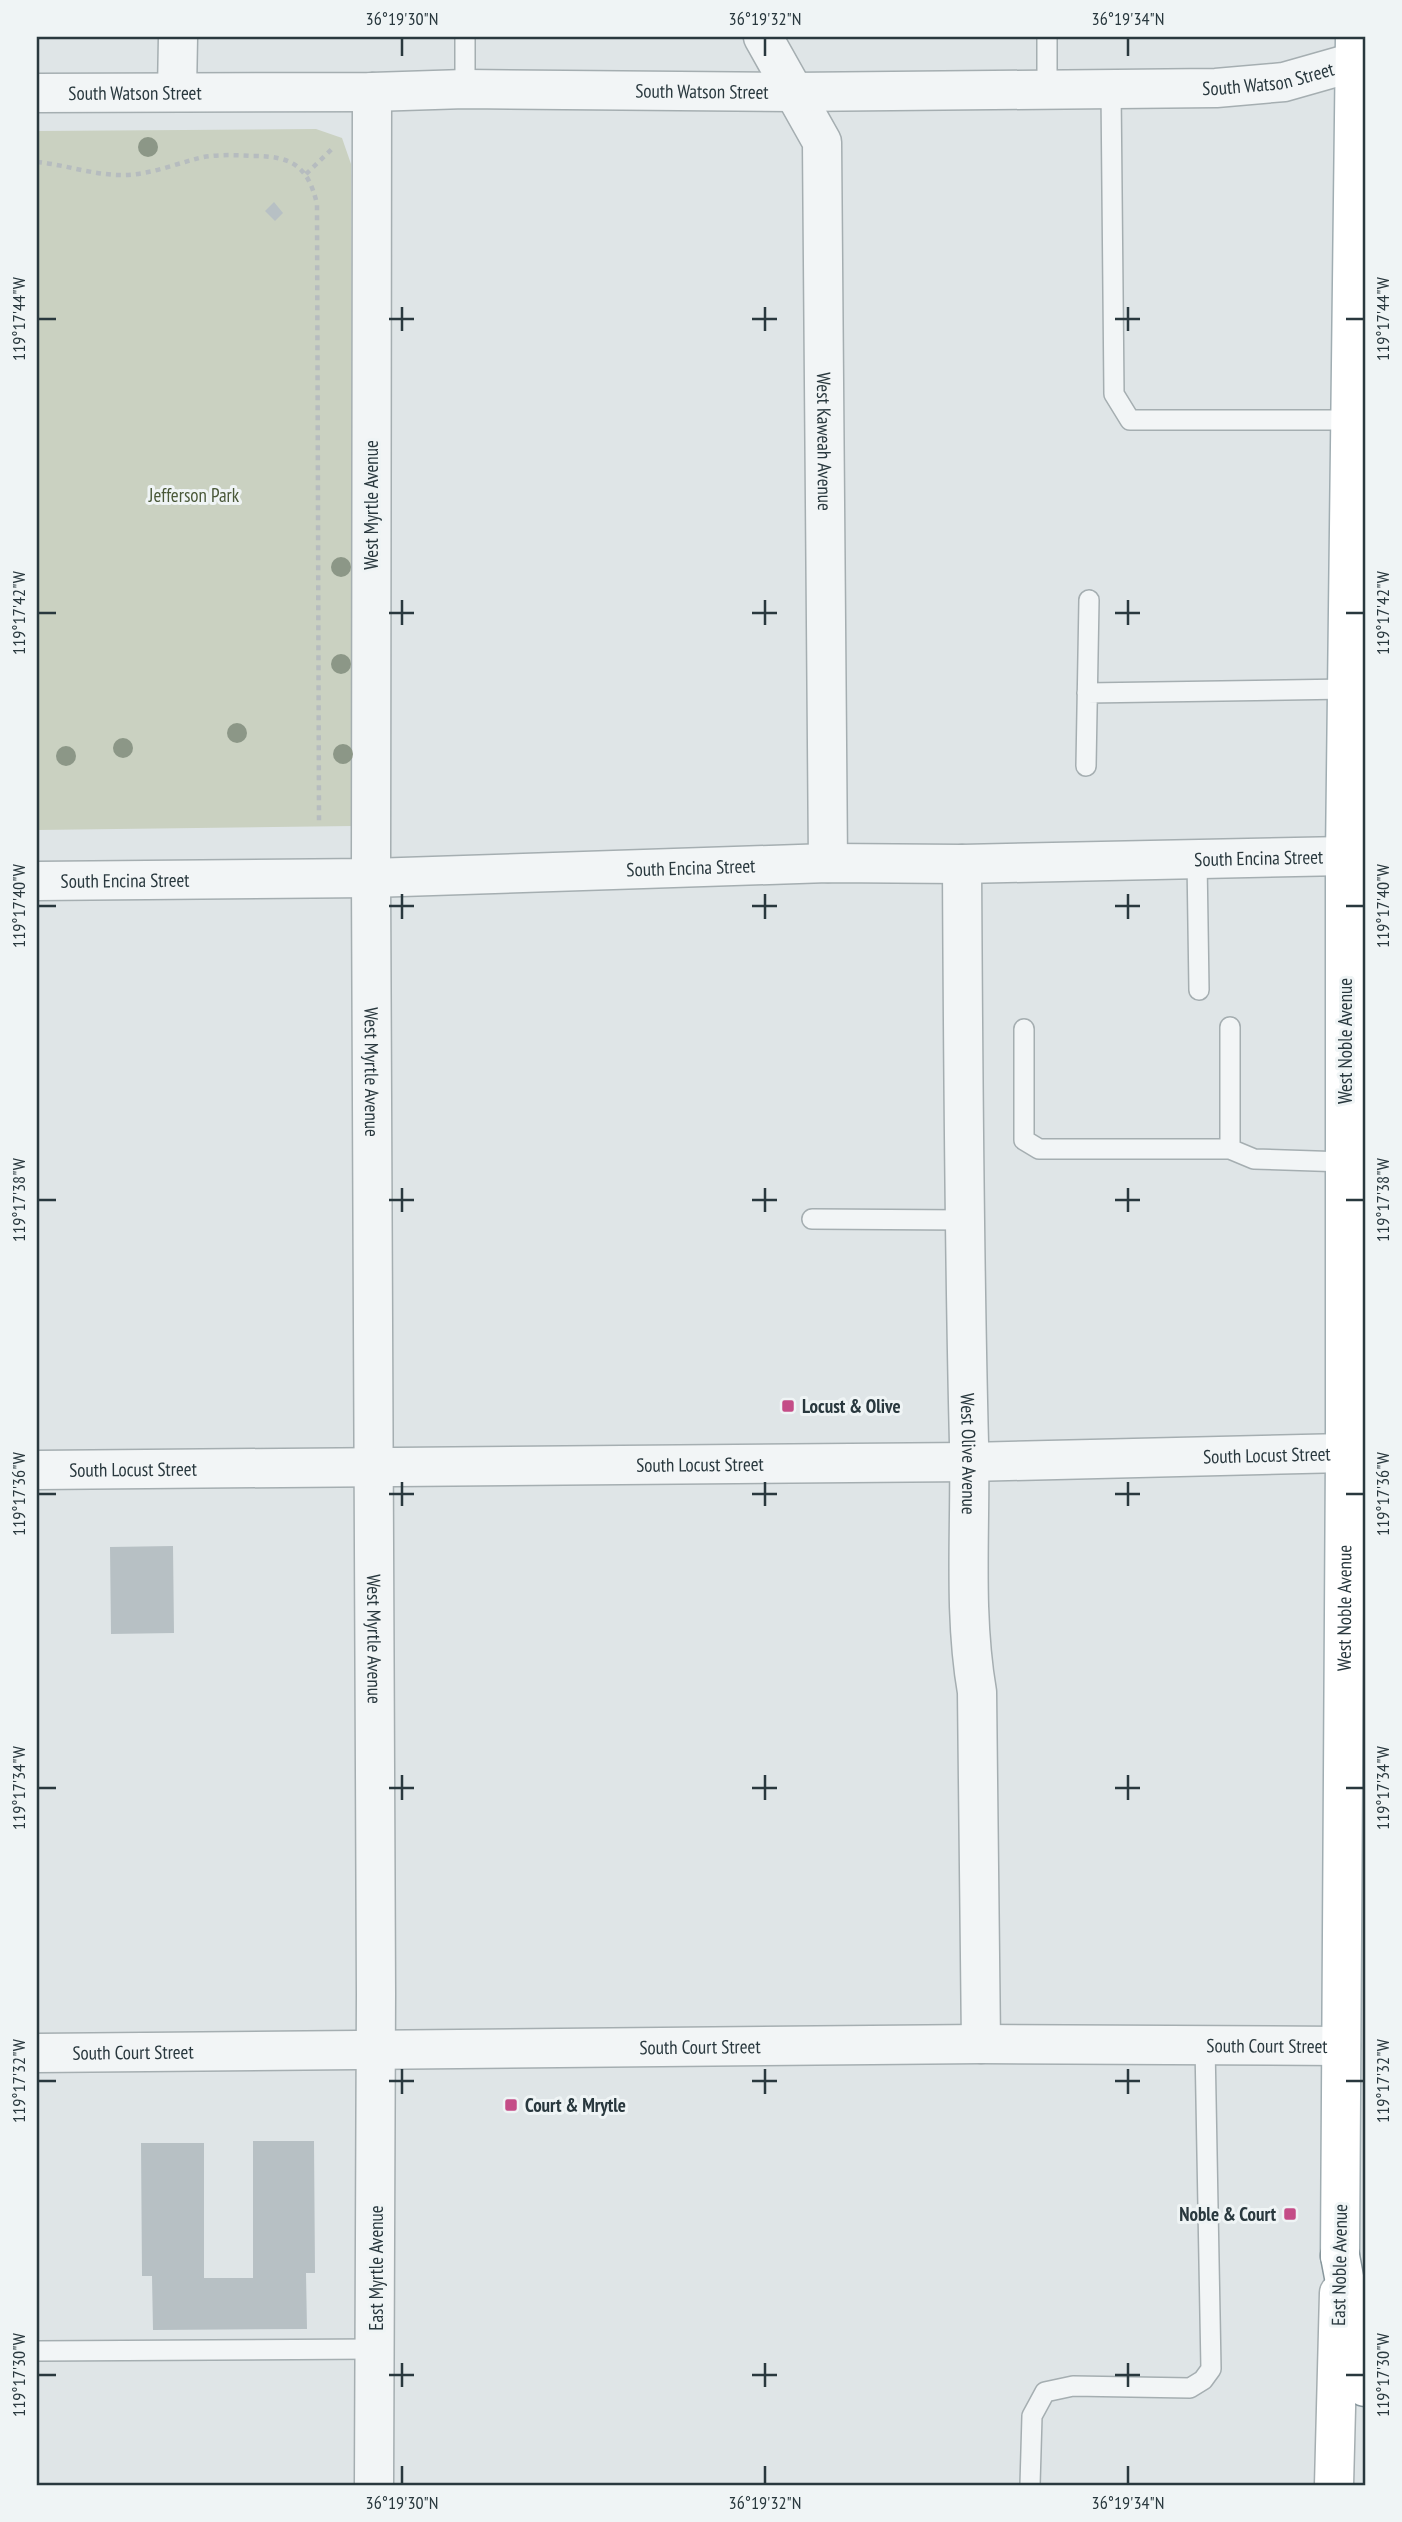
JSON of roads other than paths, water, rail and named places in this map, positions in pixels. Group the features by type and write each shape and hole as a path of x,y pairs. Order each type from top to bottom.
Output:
{"main road":[{"name":"West Noble Avenue","path":"1353,2046 1355,1317 1345,1162 1345,856 1350,420 1359,217 1358,53"},
{"name":"East Noble Avenue","path":"1334,2485 1340,2256 1353,2046"},
{"path":"1340,2256 1365,2387"}],"street":[{"path":"177,92 178,37"},
{"name":"West Kaweah Avenue","path":"763,37 822,142 828,863"},
{"name":"South Watson Street","path":"37,93 372,92 465,89 793,92 1216,88 1284,82 1358,53"},
{"name":"West Myrtle Avenue","path":"372,92 371,878 376,2051"},
{"name":"South Encina Street","path":"37,881 371,878 828,863 962,864 1345,856"},
{"name":"West Olive Avenue","path":"962,864 971,1655 977,1692 981,2043"},
{"name":"South Locust Street","path":"37,1470 970,1462 1355,1453"},
{"name":"South Court Street","path":"37,2053 981,2043 1353,2046"},
{"name":"East Myrtle Avenue","path":"374,2485 376,2051"}],"lane":[{"path":"465,89 466,37"},
{"path":"1046,37 1046,89"},
{"path":"1111,89 1114,394 1130,420 1350,420"},
{"path":"1086,766 1089,600"},
{"path":"1087,693 1347,689"},
{"path":"1197,860 1199,990"},
{"path":"1230,1027 1230,1149"},
{"path":"1024,1029 1024,1140 1039,1149 1230,1149 1254,1159 1345,1162"},
{"path":"812,1219 964,1220"},
{"path":"1030,2485 1032,2416 1045,2392 1073,2386 1190,2388 1203,2380 1211,2369 1205,2045"},
{"path":"37,2351 376,2349"}],"place":[{"name":"Locust & Olive","path":"788,1406"},
{"name":"Court & Mrytle","path":"511,2105"},
{"name":"Noble & Court","path":"1290,2214"}],"park label":[{"name":"Jefferson Park","path":"194,495"}]}
